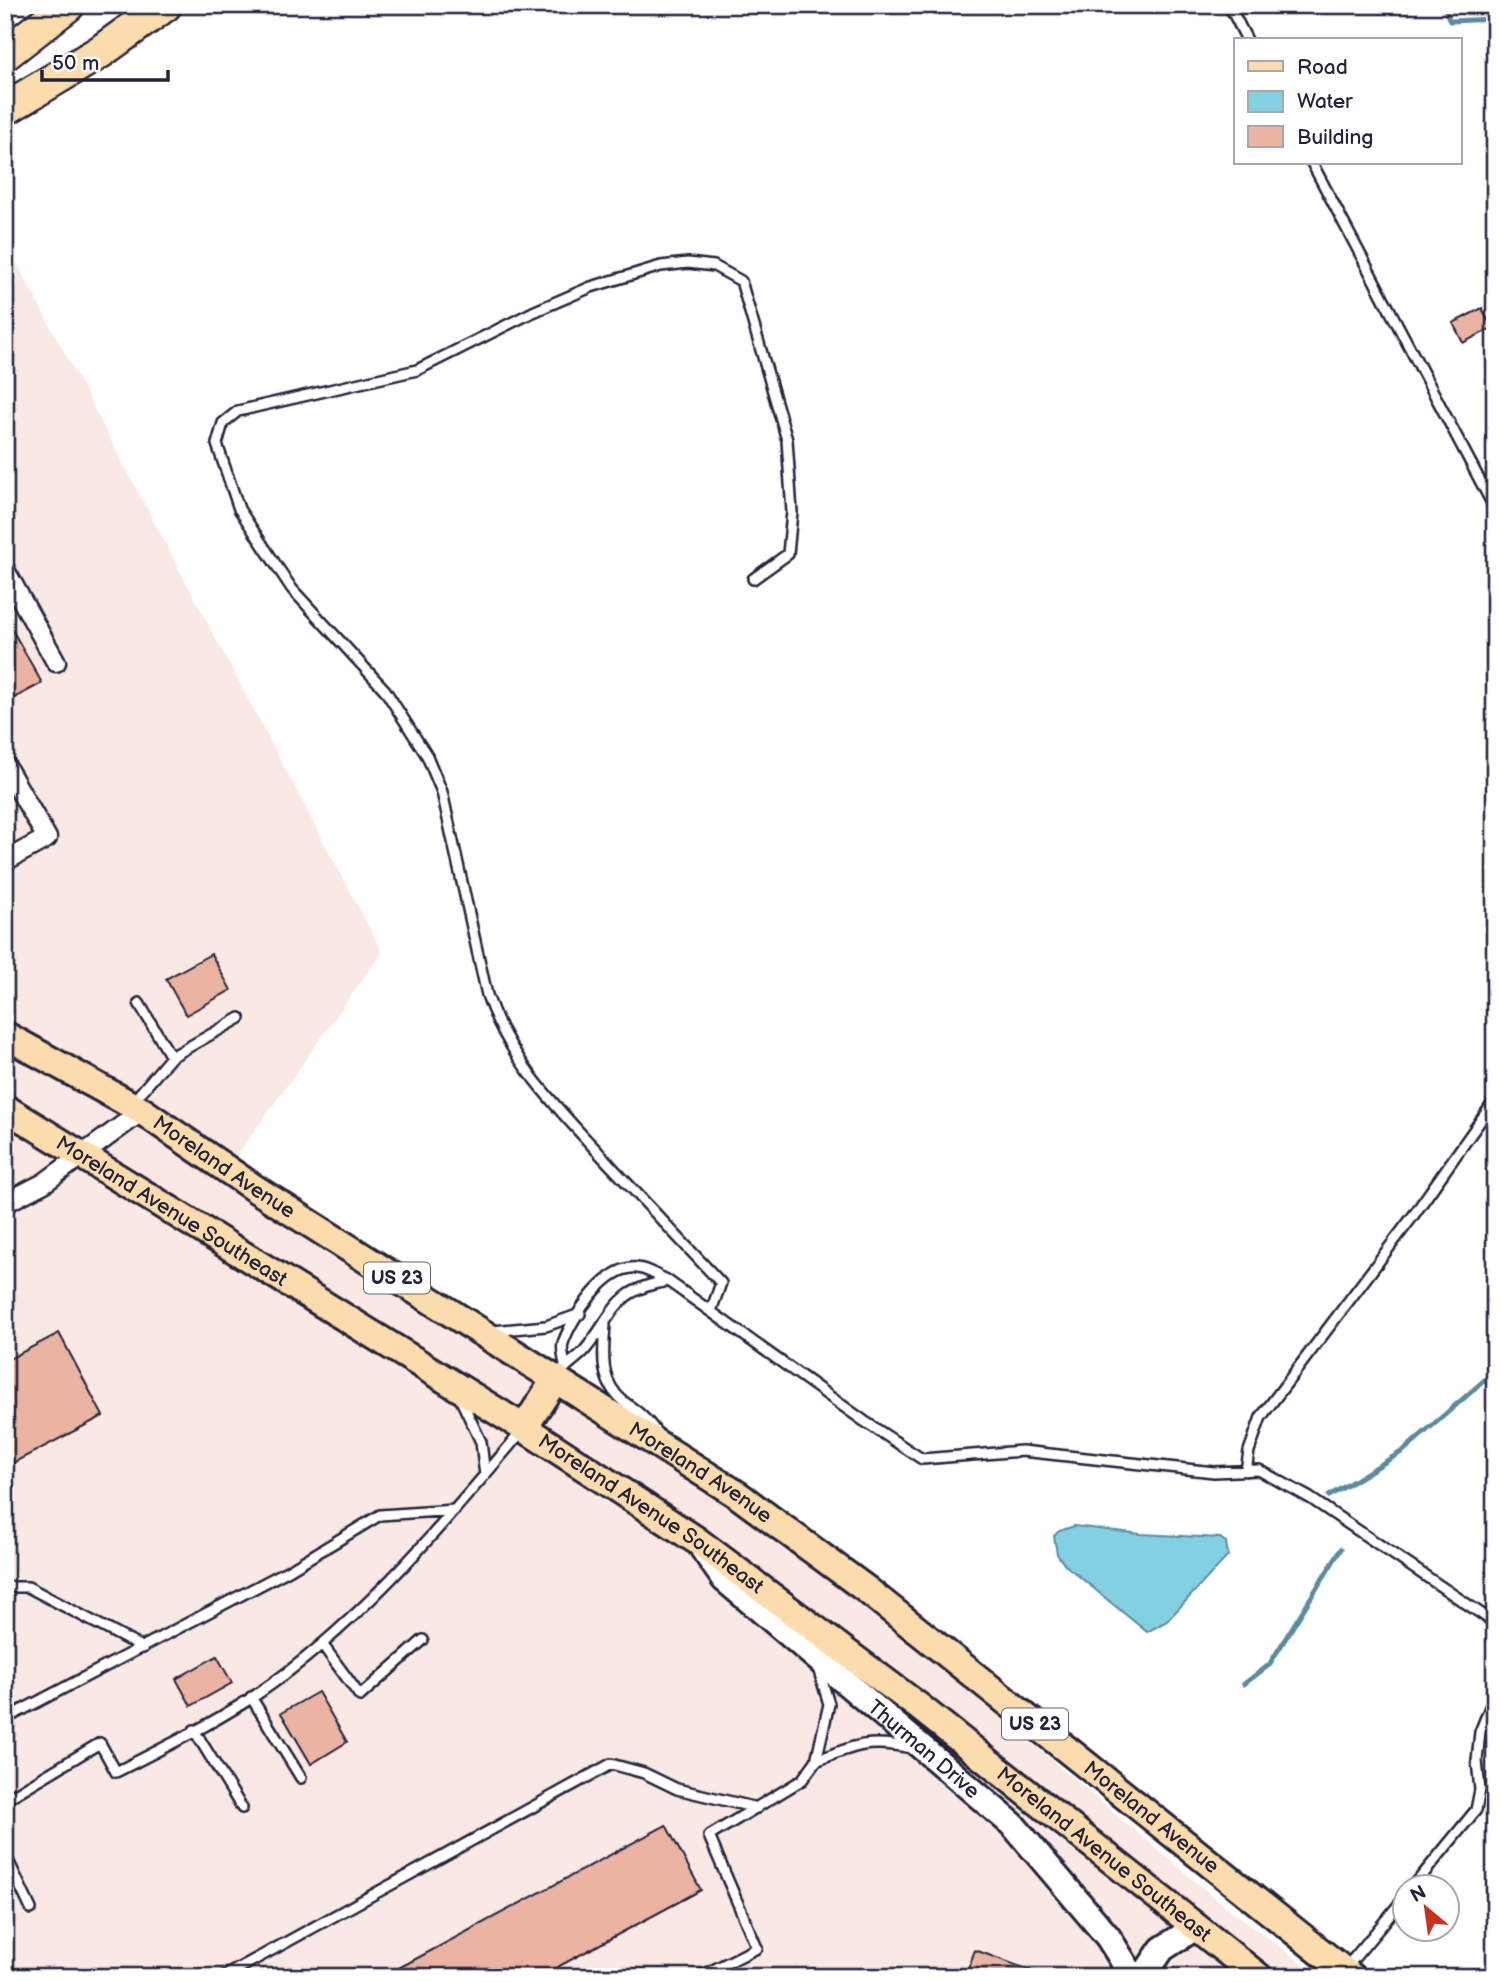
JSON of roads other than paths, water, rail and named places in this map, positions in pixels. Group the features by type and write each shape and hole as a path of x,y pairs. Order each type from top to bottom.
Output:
{"highway":[{"path":"5,54 68,5"},
{"path":"5,109 100,52 164,5"}],"main road":[{"name":"Moreland Avenue","path":"5,1035 136,1108 254,1188 481,1331 561,1372 670,1451 738,1495 867,1590 1348,1974"},
{"name":"Moreland Avenue Southeast","path":"5,1108 524,1428 696,1540 918,1706 1259,1977"},
{"path":"524,1428 561,1372"},
{"name":"Thurman Drive","path":"696,1540 724,1579 1013,1825 1108,1937 1133,1977"},
{"path":"1143,1977 1162,1949 1196,1927"}],"street":[{"path":"5,570 57,662"},
{"path":"5,765 47,838 5,861"},
{"path":"5,1203 44,1183 136,1108"}],"lane":[{"path":"1228,5 1246,38"},
{"path":"1313,164 1495,509"},
{"path":"710,1311 721,1283 574,1126 512,1051 497,1024 487,995 442,792 427,756 385,690 292,589 264,550 239,509 217,444 223,423 238,411 417,370 533,312 591,287 661,266 688,263 714,266 741,281 787,440 792,512 788,554 753,579"},
{"path":"139,1003 171,1057"},
{"path":"136,1108 171,1057 240,1018"},
{"path":"1246,1471 1249,1451 1261,1417 1413,1216 1495,1100"},
{"path":"561,1372 562,1345 591,1294 610,1276 637,1268 668,1281 864,1422 922,1459 1022,1451 1214,1472 1259,1470 1310,1498 1495,1623"},
{"path":"668,1281 643,1285 611,1309 605,1325 603,1354 605,1380 622,1400 646,1417 670,1451"},
{"path":"481,1331 547,1326 580,1314"},
{"path":"561,1372 581,1354 605,1325"},
{"path":"449,1382 473,1422 481,1443 485,1475"},
{"path":"5,1800 100,1743 116,1772 272,1684 322,1644 455,1510 524,1428"},
{"path":"5,1719 289,1570 380,1515 455,1510"},
{"path":"5,1587 28,1587 143,1648"},
{"path":"322,1644 360,1696 424,1640"},
{"path":"699,1977 757,1948 709,1836 802,1780 816,1761 829,1704 815,1656"},
{"path":"1423,1874 1476,1810 1480,1790 1477,1761 1480,1732 1495,1695"},
{"path":"251,1697 301,1778"},
{"path":"194,1730 242,1808"},
{"path":"816,1761 851,1746 880,1742 926,1751"},
{"path":"223,1977 611,1764 644,1773 677,1789 757,1808"},
{"path":"5,1854 32,1909"},
{"path":"1348,1974 1392,1914"}],"water":[{"path":"1074,1526 1141,1534 1220,1538 1226,1542 1228,1556 1167,1621 1147,1632 1064,1564 1057,1554 1054,1536 1059,1531"}],"waterway":[{"path":"1443,5 1450,21 1495,19"},
{"path":"1329,1496 1403,1451 1495,1371"},
{"path":"1244,1684 1269,1665 1341,1549"}]}
